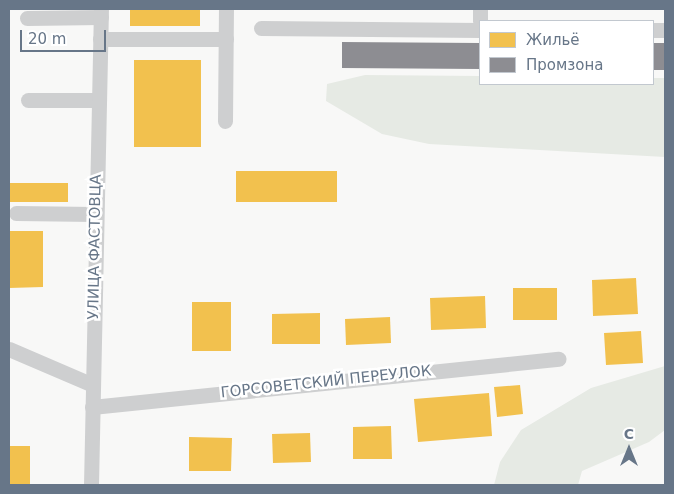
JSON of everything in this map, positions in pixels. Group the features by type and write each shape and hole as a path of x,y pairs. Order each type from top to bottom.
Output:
{"lane":[{"path":"225,121 226,9"},
{"path":"27,18 101,13"},
{"name":"УЛИЦА ФАСТОВЦА","path":"91,485 94,214 101,13"},
{"path":"261,28 479,30"},
{"path":"100,39 226,39"},
{"path":"28,100 99,100"},
{"path":"16,213 94,214"},
{"path":"9,349 93,385"},
{"name":"ГОРСОВЕТСКИЙ ПЕРЕУЛОК","path":"92,408 560,359"}],"shaded area":[{"path":"365,75 479,76 479,85 654,85 654,78 665,78 665,157 429,144 382,134 326,101 327,84"},
{"path":"665,366 665,430 649,442 582,471 578,485 494,485 500,462 521,430 591,388"}],"building: Жильё":[{"path":"130,9 200,9 200,26 130,26"},
{"path":"134,60 201,60 201,147 134,147"},
{"path":"236,171 337,171 337,202 236,202"},
{"path":"9,183 68,183 68,202 9,202"},
{"path":"9,231 43,231 43,287 9,288"},
{"path":"636,278 638,314 593,316 592,280"},
{"path":"513,288 557,288 557,320 513,320"},
{"path":"485,296 486,328 431,330 430,298"},
{"path":"192,302 231,302 231,351 192,351"},
{"path":"320,313 320,344 272,344 272,314"},
{"path":"390,317 391,343 346,345 345,319"},
{"path":"641,331 643,363 606,365 604,333"},
{"path":"520,385 523,414 497,417 494,387"},
{"path":"489,393 492,436 418,442 414,399"},
{"path":"391,426 392,459 353,459 353,427"},
{"path":"310,433 311,462 273,463 272,434"},
{"path":"189,437 232,438 231,471 189,471"},
{"path":"9,446 30,446 30,485 9,485"}],"building: Промзона":[{"path":"342,42 479,43 479,69 342,68"},
{"path":"654,43 665,43 665,70 654,70"}]}
